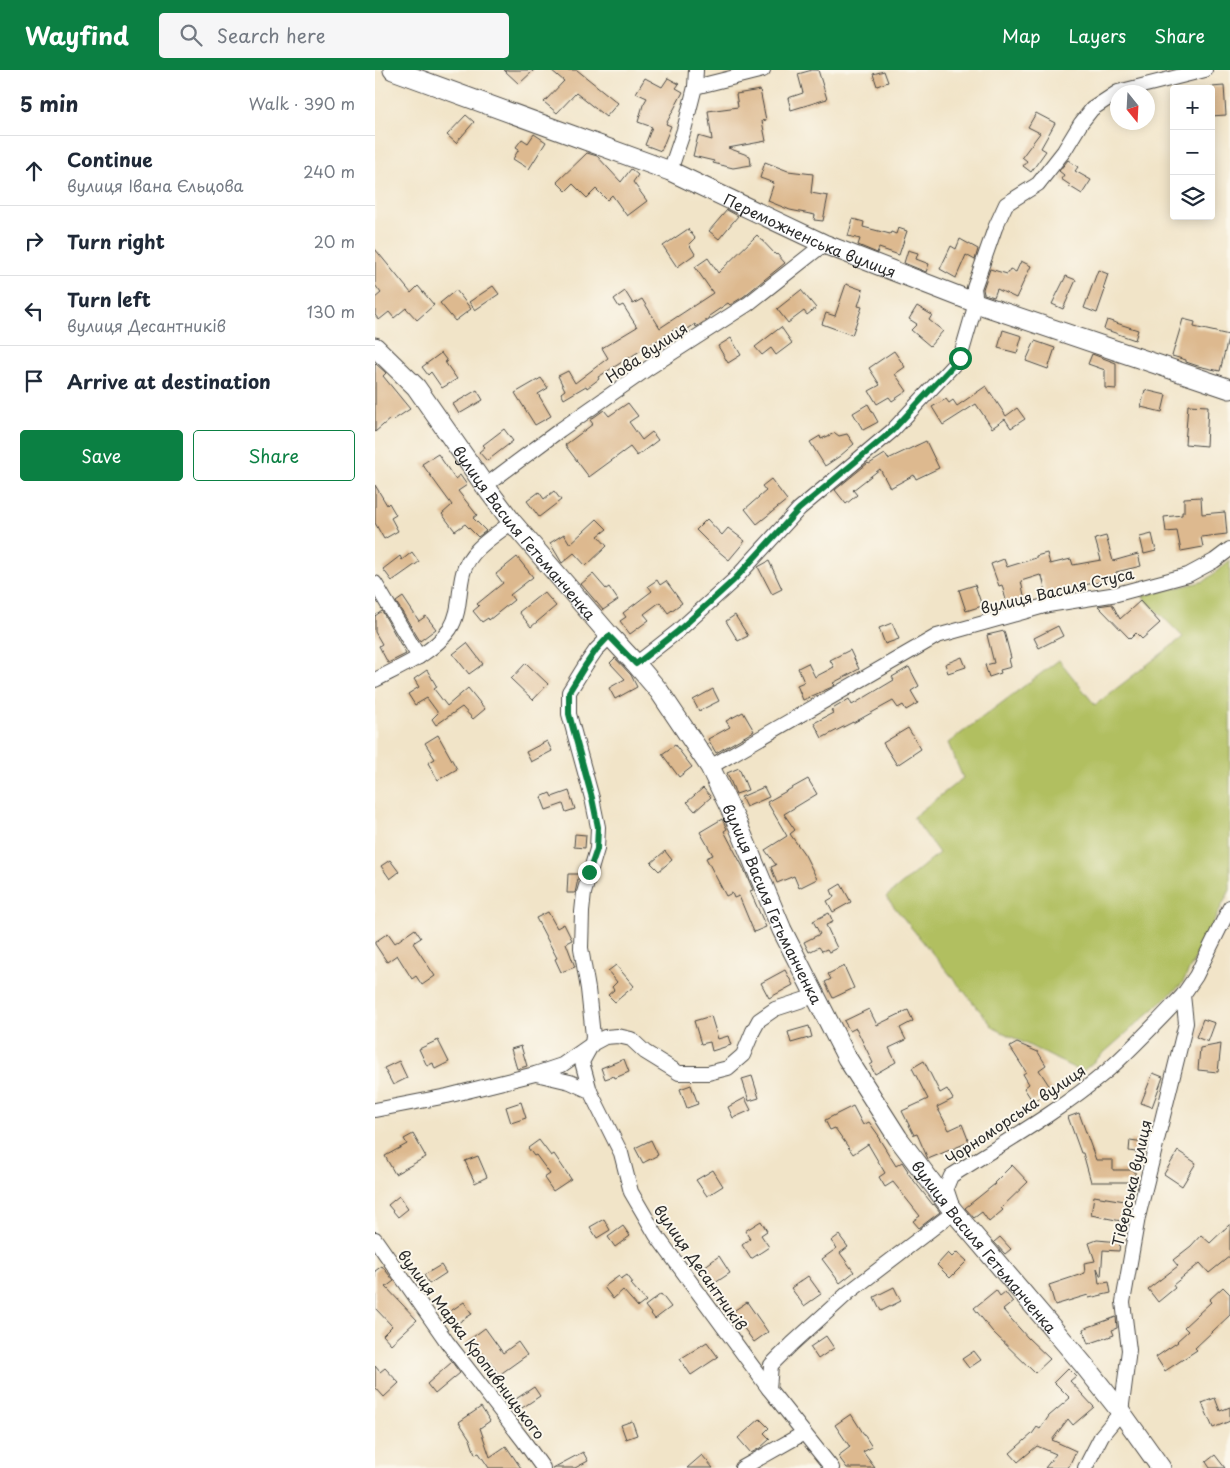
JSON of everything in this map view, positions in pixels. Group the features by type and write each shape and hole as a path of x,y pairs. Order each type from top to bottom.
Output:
{"street":[{"name":"Переможненська вулиця","path":"393,70 670,170 824,244 976,303 1230,389"},
{"path":"670,170 684,130 695,87 696,70"},
{"path":"695,87 763,70"},
{"path":"636,664 678,631 734,580 799,509 892,431 960,358 976,303 974,288 995,228 1006,204 1038,184 1065,151 1081,123 1092,109 1118,92 1205,70"},
{"name":"Нова вулиця","path":"485,486 560,430 650,367 748,304 824,244"},
{"name":"вулиця Василя Гетьманченка","path":"375,347 415,387 512,522 609,636 659,691 710,767 738,825 782,930 815,996 847,1058 898,1138 954,1212 1083,1364 1121,1412 1161,1468"},
{"path":"375,680 419,657 435,645 450,628 457,614 463,572 470,559 481,546 512,522"},
{"name":"вулиця Василя Стуса","path":"710,767 937,636 1048,605 1117,594 1188,575 1214,561 1230,549"},
{"path":"375,583 419,657"},
{"name":"вулиця Десантників","path":"609,636 596,650 569,692 569,714 598,827 597,849 584,893 582,912 581,948 590,1005 592,1044 581,1062 590,1091 621,1153 631,1192 656,1235 769,1389 832,1468"},
{"path":"1183,995 1196,976 1230,907"},
{"name":"Чорноморська вулиця","path":"954,1212 946,1188 951,1176 1064,1103 1106,1072 1147,1034 1183,995"},
{"name":"Тіверська вулиця","path":"1121,1412 1129,1350 1123,1302 1138,1217 1186,1023 1183,995"},
{"path":"375,1110 447,1096 535,1074 562,1065 605,1037 618,1036 631,1039 645,1052 679,1073 708,1074 728,1068 743,1055 759,1020 775,1009 815,996"},
{"path":"535,1074 570,1082 590,1091"},
{"path":"769,1389 771,1366 792,1344 848,1292 954,1212"},
{"name":"вулиця Марка Кропивницького","path":"375,1240 447,1342 543,1468"},
{"path":"1085,1468 1102,1435 1121,1412"},
{"path":"743,1468 804,1433"}],"green space":[{"path":"1230,560 1230,890 1182,984 1082,1072 994,1028 886,897 939,853 913,817 963,778 948,743 1059,660 1095,705 1183,637 1142,596 1205,581"}],"building":[{"path":"504,70 534,70 519,84"},
{"path":"551,70 577,70 618,103 606,117 576,93 557,113 544,102 564,81"},
{"path":"818,70 827,99 791,110 788,98 803,93 798,74"},
{"path":"884,71 888,82 877,86 873,74"},
{"path":"645,78 662,87 668,78 679,84 676,88 683,92 666,124 671,126 661,151 645,145 652,127 638,122 647,98 636,93"},
{"path":"1224,86 1226,115 1215,116 1215,87"},
{"path":"760,90 766,120 762,121 766,141 728,148 750,156 751,165 733,168 693,156 698,136 712,140 708,111 738,107 736,94"},
{"path":"1036,113 1055,123 1041,148 1046,151 1031,172 1023,166 1027,161 1022,157 1040,133 1028,127"},
{"path":"466,115 474,122 456,143 447,135"},
{"path":"534,134 546,142 529,169 513,159 519,149 516,147 522,139 528,143"},
{"path":"587,153 597,156 621,182 631,169 638,175 633,182 647,201 627,216 612,195 607,200 596,189 587,198 573,184 566,191 557,182"},
{"path":"1068,160 1078,167 1075,171 1091,180 1082,194 1061,179 1064,175 1059,171"},
{"path":"765,162 788,171 813,174 811,193 828,196 823,221 814,220 815,215 790,210 768,201 774,183 760,178"},
{"path":"727,210 738,216 719,239 709,231"},
{"path":"853,219 864,222 863,227 890,234 891,232 896,234 898,228 907,231 899,255 879,248 877,253 858,245 860,239 848,236"},
{"path":"688,229 695,238 689,244 695,254 677,267 663,246"},
{"path":"757,235 785,263 743,297 730,305 728,303 696,327 695,324 681,334 677,328 598,377 599,379 587,388 586,386 564,399 561,393 565,390 558,376 568,371 575,383 608,358 602,348 637,327 623,305 619,307 614,299 625,291 633,304 642,299 660,328 713,293 695,267 708,258 718,273"},
{"path":"960,239 978,249 975,260 966,255 956,278 940,269 951,246 956,249"},
{"path":"375,249 411,293 418,286 434,305 417,320 406,308 394,318 389,312 379,320 375,315 375,298 381,293 375,285"},
{"path":"908,250 918,253 916,259 929,264 926,272 904,263"},
{"path":"1021,261 1031,266 1016,298 997,289 994,297 984,294 983,289 990,269 1007,274 1010,269 1016,272"},
{"path":"1098,270 1108,274 1097,313 1084,308"},
{"path":"1066,276 1076,280 1063,309 1052,304"},
{"path":"846,284 863,290 858,306 862,307 852,335 822,324 826,313 835,316"},
{"path":"493,286 499,294 475,310 469,302"},
{"path":"456,290 471,309 455,321 440,303"},
{"path":"801,290 816,308 807,315 804,311 788,323 777,309"},
{"path":"917,306 932,315 929,320 943,331 930,346 911,330 917,324 909,319"},
{"path":"1183,319 1195,322 1194,327 1229,335 1220,371 1198,366 1172,356"},
{"path":"1107,320 1138,330 1135,340 1104,329"},
{"path":"781,327 792,343 776,355 771,348 762,355 755,347"},
{"path":"1003,330 1022,336 1017,353 998,348"},
{"path":"731,338 741,355 728,363 718,346"},
{"path":"1035,341 1055,348 1048,369 1026,361"},
{"path":"894,351 905,367 895,374 907,391 892,401 889,397 877,404 869,391 880,385 869,368"},
{"path":"441,353 457,379 442,388 431,372 428,375 422,367"},
{"path":"1092,354 1116,363 1116,389 1105,388 1105,370 1088,364"},
{"path":"375,363 386,373 383,376 410,409 392,421 390,419 375,432"},
{"path":"541,378 548,388 538,394 551,416 535,425 515,393"},
{"path":"986,386 1006,416 1017,408 1025,419 1011,428 1005,419 992,428 976,404 943,425 932,407 946,399 949,403 953,400 957,406"},
{"path":"477,390 483,400 459,414 453,404"},
{"path":"1145,390 1166,395 1162,412 1141,407"},
{"path":"628,403 638,416 629,422 642,440 652,432 658,440 637,456 630,447 589,477 565,445 593,424 590,420 604,410 609,416"},
{"path":"868,404 878,422 863,430 853,413"},
{"path":"1188,405 1208,406 1206,446 1185,444"},
{"path":"504,429 513,441 487,461 479,452 485,447 483,445"},
{"path":"835,433 839,436 847,434 854,444 825,466 810,442 820,436 821,439"},
{"path":"926,441 939,468 916,479 914,475 890,488 880,469 853,490 857,495 846,504 835,490 868,463 885,454 888,459"},
{"path":"438,454 455,479 460,475 467,485 458,491 477,515 473,518 486,531 478,537 465,524 455,531 442,514 452,505 422,464"},
{"path":"771,479 787,500 757,524 745,509 766,491 762,486"},
{"path":"375,485 387,505 389,503 396,515 391,518 398,531 384,539 375,523"},
{"path":"554,491 561,500 539,517 527,501 539,492 544,499"},
{"path":"1201,497 1202,514 1225,512 1227,534 1201,537 1203,547 1181,551 1177,531 1166,532 1164,517 1182,515 1182,512 1184,512 1184,498"},
{"path":"597,519 607,529 598,536 607,546 586,566 574,553 562,563 550,543 564,534 570,544"},
{"path":"707,519 722,535 728,528 745,541 729,560 696,530"},
{"path":"1152,534 1156,551 1144,554 1140,537"},
{"path":"1106,536 1113,561 1138,554 1141,566 1116,572 1117,578 1047,596 1042,576 1040,575 1021,581 1025,600 1007,604 1002,585 999,586 991,564 1004,559 1007,567 1047,553 1050,564 1071,559 1073,565 1101,560 1095,539"},
{"path":"412,552 419,562 392,581 383,569 400,556 402,560"},
{"path":"517,557 533,577 510,595 514,600 489,620 488,618 482,622 473,611 479,606 477,604 503,583 496,574"},
{"path":"769,561 782,589 772,594 758,567"},
{"path":"593,574 606,589 609,587 618,600 603,610 581,584"},
{"path":"657,580 660,585 666,581 682,603 668,613 660,602 644,614 649,620 630,634 620,621 626,617 623,613 652,591 648,586"},
{"path":"975,585 982,606 966,611 959,590"},
{"path":"544,592 556,606 531,627 519,612"},
{"path":"403,597 419,621 426,616 436,629 420,641 396,602"},
{"path":"1140,601 1160,623 1142,639 1136,633 1130,639 1098,606 1112,604 1120,619"},
{"path":"382,611 406,654 388,663 379,646 382,644 375,632 375,616"},
{"path":"735,615 748,636 738,641 726,621"},
{"path":"892,623 899,639 885,644 879,628"},
{"path":"1058,626 1063,636 1039,648 1034,638"},
{"path":"1004,631 1011,658 1009,659 1011,667 1000,670 1001,673 989,677 985,665 994,663 987,635"},
{"path":"467,643 483,664 469,674 453,654"},
{"path":"850,650 859,669 833,683 835,685 832,687 803,700 797,685 804,682 798,668 808,663 815,677 834,667 830,660"},
{"path":"962,657 966,667 948,673 945,664"},
{"path":"615,658 631,675 637,687 615,699 609,688 625,679 610,663"},
{"path":"526,663 548,684 533,700 511,679"},
{"path":"909,667 919,686 911,691 918,703 906,710 903,705 898,708 893,701 822,738 814,723 833,713 831,710 849,699 852,705 894,680 892,677"},
{"path":"427,670 437,687 434,689 447,706 468,688 485,709 473,719 462,707 436,725 432,719 438,713 427,698 415,705 408,694 419,687 414,679"},
{"path":"713,689 719,701 699,711 693,700"},
{"path":"743,712 754,731 716,753 708,739 730,727 726,721"},
{"path":"908,728 921,749 897,765 883,743"},
{"path":"438,735 457,769 438,780 428,763 435,759 425,743"},
{"path":"547,741 552,751 531,762 526,752"},
{"path":"675,745 692,767 679,777 662,754"},
{"path":"739,768 748,790 736,794 727,773"},
{"path":"808,779 817,794 784,814 795,830 790,834 805,855 817,879 799,888 794,876 777,883 771,867 776,865 765,850 787,836 767,802"},
{"path":"764,787 769,797 746,807 741,797"},
{"path":"703,788 711,797 695,811 687,802"},
{"path":"569,791 575,809 566,812 563,804 546,810 541,797 550,793 552,797"},
{"path":"722,819 727,829 724,831 744,869 753,890 750,891 766,927 754,932 739,896 734,898 732,893 726,896 706,858 713,855 700,832"},
{"path":"575,834 586,835 585,848 574,847"},
{"path":"665,851 672,860 659,871 651,863"},
{"path":"390,860 399,872 390,879 381,866"},
{"path":"568,874 579,874 575,893 567,893"},
{"path":"841,884 851,902 833,912 827,901 834,897 831,890"},
{"path":"548,912 557,928 564,924 572,940 566,943 575,967 561,972 555,959 557,958 536,918"},
{"path":"829,913 833,922 826,925 837,948 829,952 827,949 822,951 819,947 809,952 804,942 820,934 813,921"},
{"path":"415,929 421,938 413,943 435,976 422,985 416,976 412,979 397,955 387,962 375,944 375,942 388,933 395,943"},
{"path":"616,965 634,986 615,1002 608,995 614,990 612,987 617,982 608,971"},
{"path":"844,966 854,988 833,998 825,982 831,979 828,974"},
{"path":"785,970 793,985 769,998 761,983"},
{"path":"869,1009 877,1025 908,1010 913,1021 900,1028 906,1040 889,1048 896,1062 875,1074 870,1065 873,1063 856,1028 850,1031 844,1021"},
{"path":"711,1016 718,1039 728,1036 731,1045 712,1051 710,1042 701,1044 694,1021"},
{"path":"1203,1019 1215,1023 1208,1042 1196,1037"},
{"path":"809,1026 812,1037 791,1043 788,1032"},
{"path":"438,1040 449,1062 435,1069 433,1063 427,1066 419,1049"},
{"path":"1017,1043 1038,1052 1046,1065 1039,1070 1052,1090 1033,1102 1024,1088 1029,1084 1023,1074 1026,1072 1010,1047"},
{"path":"1221,1044 1218,1072 1198,1070 1200,1048"},
{"path":"521,1046 527,1066 517,1069 511,1049"},
{"path":"624,1059 629,1072 615,1078 614,1076 605,1079 601,1068"},
{"path":"399,1061 407,1078 393,1085 384,1068"},
{"path":"924,1061 940,1093 947,1089 953,1099 937,1107 949,1130 962,1124 969,1142 928,1159 917,1134 914,1135 902,1111 928,1099 912,1068"},
{"path":"1153,1073 1163,1077 1152,1107 1141,1103"},
{"path":"752,1076 759,1098 749,1101 742,1079"},
{"path":"691,1085 698,1104 687,1108 680,1089"},
{"path":"745,1098 751,1110 733,1118 728,1107"},
{"path":"521,1102 526,1118 511,1123 506,1107"},
{"path":"853,1106 863,1125 869,1122 896,1166 902,1162 907,1172 940,1212 919,1228 913,1221 920,1216 893,1182 885,1187 879,1177 885,1173 868,1144 853,1154 835,1128 830,1130 825,1120"},
{"path":"1079,1113 1096,1160 1113,1160 1113,1170 1135,1170 1135,1182 1091,1182 1083,1153 1081,1153 1068,1117"},
{"path":"413,1134 426,1157 395,1174 385,1156 407,1144 404,1139"},
{"path":"539,1140 551,1156 554,1154 571,1179 553,1191 544,1178 550,1174 536,1155 534,1156 528,1148"},
{"path":"651,1140 658,1155 643,1163 635,1148"},
{"path":"1130,1140 1144,1142 1142,1153 1129,1151"},
{"path":"1178,1151 1196,1163 1182,1186 1164,1174"},
{"path":"478,1156 487,1177 475,1183 465,1161"},
{"path":"1012,1165 1028,1182 1001,1208 1003,1210 989,1222 982,1212 974,1218 965,1208 995,1184"},
{"path":"713,1170 723,1186 707,1196 696,1180"},
{"path":"399,1196 408,1209 398,1217 388,1205"},
{"path":"1094,1196 1125,1201 1121,1221 1091,1215"},
{"path":"604,1219 610,1230 597,1238 590,1227"},
{"path":"761,1221 767,1231 761,1235 769,1247 751,1259 742,1245 750,1239 745,1231"},
{"path":"1230,1224 1230,1256 1209,1273 1200,1263 1173,1285 1175,1288 1158,1302 1148,1289 1178,1266 1173,1260 1191,1246 1201,1235 1210,1243"},
{"path":"623,1226 630,1236 615,1247 608,1237"},
{"path":"839,1235 848,1247 840,1253 854,1272 840,1283 822,1259 837,1248 831,1241"},
{"path":"1000,1237 1011,1249 1005,1254 994,1242"},
{"path":"1097,1240 1120,1242 1119,1251 1103,1250 1101,1277 1097,1268 1099,1284 1109,1282 1111,1293 1089,1298 1088,1295 1055,1305 1049,1285 1085,1273 1084,1263 1095,1261 1089,1243"},
{"path":"957,1252 967,1261 950,1278 937,1265 948,1253 952,1257"},
{"path":"719,1256 730,1273 715,1283 704,1267"},
{"path":"441,1265 446,1273 429,1284 424,1275"},
{"path":"382,1266 394,1281 386,1287 417,1320 391,1344 383,1335 392,1326 375,1308 375,1271"},
{"path":"627,1275 633,1283 631,1284 646,1301 638,1307 623,1290 613,1299 604,1287 619,1276 621,1279"},
{"path":"808,1276 821,1294 804,1306 791,1288"},
{"path":"894,1287 901,1301 881,1311 874,1297"},
{"path":"1223,1287 1230,1294 1230,1315 1195,1348 1197,1350 1165,1371 1156,1357 1178,1342 1188,1331 1184,1327 1211,1302 1209,1300"},
{"path":"996,1290 1000,1296 1005,1292 1013,1302 1003,1310 1050,1359 1035,1373 992,1331 974,1308"},
{"path":"661,1294 671,1307 655,1319 645,1306"},
{"path":"464,1302 472,1314 453,1326 446,1314"},
{"path":"747,1302 768,1332 754,1342 732,1312"},
{"path":"1116,1317 1117,1328 1112,1330 1114,1335 1088,1344 1083,1329"},
{"path":"485,1328 503,1353 518,1342 527,1355 499,1375 484,1353 477,1359 465,1343"},
{"path":"826,1336 834,1348 818,1359 810,1347"},
{"path":"707,1342 718,1357 691,1375 680,1359"},
{"path":"974,1351 981,1360 969,1368 962,1359"},
{"path":"452,1362 460,1373 435,1394 427,1384"},
{"path":"375,1366 380,1372 385,1368 399,1383 384,1397 375,1387"},
{"path":"1068,1368 1076,1376 1070,1381 1094,1407 1073,1425 1068,1419 1052,1440 1076,1451 1068,1468 1045,1468 1056,1454 1037,1446 1018,1462 1010,1453 1032,1434 1037,1427 1040,1429 1049,1416 1070,1398 1054,1382"},
{"path":"534,1387 540,1396 522,1408 516,1399"},
{"path":"1215,1398 1220,1411 1230,1407 1230,1421 1213,1428 1202,1403"},
{"path":"481,1407 490,1421 480,1428 490,1457 506,1446 521,1468 489,1468 479,1453 475,1454 470,1439 459,1422"},
{"path":"851,1414 872,1447 863,1452 875,1468 847,1468 838,1456 850,1447 835,1425"},
{"path":"760,1419 769,1428 764,1433 770,1439 751,1453 738,1438"},
{"path":"632,1421 637,1435 626,1439 621,1425"},
{"path":"583,1452 588,1461 575,1468 553,1468"},
{"path":"702,1455 713,1468 687,1468"},
{"path":"1215,1455 1225,1468 1210,1468 1206,1462"}],"route":[{"path":"589,872 597,849 598,827 569,714 569,692 596,650 609,636 636,664 678,631 734,580 799,509 892,431 960,358"}]}
